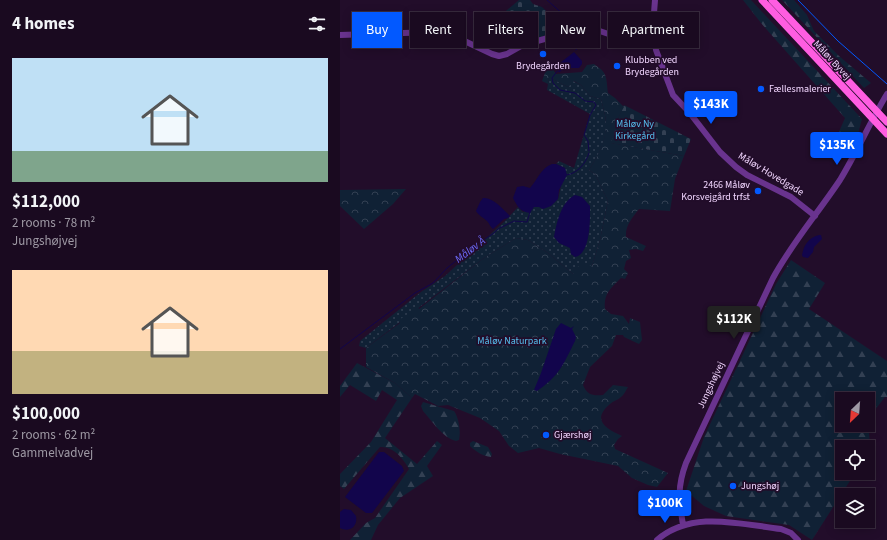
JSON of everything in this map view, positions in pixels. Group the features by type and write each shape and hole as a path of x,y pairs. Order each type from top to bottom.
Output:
{"main road":[{"name":"Måløv Byvej","path":"762,0 887,134"},
{"name":"Måløv Byvej","path":"772,0 887,122"}],"street":[{"name":"Måløv Hovedgade","path":"654,0 654,12"},
{"path":"340,34 435,32 456,36 499,56 507,54 523,45 548,38 567,27 582,25 608,34"},
{"name":"Måløv Hovedgade","path":"656,48 673,95 689,112 720,152 736,167 748,175 791,197 815,216"},
{"name":"Jungshøjvej","path":"684,525 680,506 680,486 686,463 773,278 787,253 815,216 847,167 876,111 887,94"},
{"path":"657,540 668,532 684,525 701,521 715,520 781,529 791,533 798,540"}],"green space":[{"path":"519,0 530,0 533,4 542,7 547,12 546,12 546,35 538,38 538,12 505,12"},
{"path":"743,0 751,0 862,119 856,141 838,134 845,118 761,23"},
{"path":"782,0 794,0 807,15 814,31 839,56 871,83 864,88"},
{"name":"Måløv Naturpark","path":"594,64 602,70 606,76 608,93 624,107 619,116 611,143 684,156 675,179 670,211 639,209 630,222 626,237 646,246 643,251 636,249 629,250 631,258 626,261 624,269 628,273 625,279 621,278 611,288 605,299 605,309 611,314 623,316 629,324 630,318 640,322 642,340 639,344 624,337 623,335 616,335 612,346 590,367 583,385 588,393 596,395 603,395 613,385 628,387 622,396 611,403 604,410 601,419 606,427 622,436 614,445 615,449 668,473 657,487 632,478 618,466 539,448 518,453 509,446 499,431 480,418 448,405 438,406 415,394 412,398 395,383 366,367 366,348 400,323 399,320 418,307 419,309 484,258 516,238 528,240 548,253 573,274 581,262 592,266 600,240 608,201 595,174 589,170 598,154 605,136 606,121 601,99 590,96 581,85 574,81 568,87 549,77 548,84 542,81 547,67 552,68 556,74 582,72 587,65"},
{"path":"549,77 568,87 573,81 581,85 590,96 601,99 606,118 605,136 599,154 589,170 595,174 608,201 600,240 592,266 573,274 548,253 528,240 516,238 484,258 366,348 359,346 360,341 421,292 445,276 505,221 518,207 523,212 533,207 539,207 558,199 565,168 556,164 559,161 574,168 590,114 547,90"},
{"name":"Måløv Ny Kirkegård","path":"624,105 691,139 684,156 610,143"},
{"path":"406,189 393,204 364,229 340,206 340,190"},
{"path":"791,260 825,283 809,309 887,361 887,397 885,397 875,410 875,392 835,392 835,432 869,432 870,440 835,440 835,480 851,480 845,488 835,488 835,504 812,540 789,525 726,516 704,506 686,491 704,437 776,284"},
{"path":"357,363 395,383 412,398 385,438 417,464 437,441 442,445 427,466 433,476 400,498 378,525 371,540 350,540 366,523 375,518 409,469 397,454 389,448 380,447 344,489 340,486 340,474 371,442 397,400 382,390 376,401 350,385 340,397 340,386"},
{"path":"423,402 454,411 459,425 459,440 456,441 451,439 438,429 423,411 421,406"},
{"path":"473,441 488,447 492,454 491,457 482,455 472,448 470,443"}],"shaded area":[{"path":"574,52 582,61 579,68 568,68 559,72 557,70 560,63"},
{"path":"552,164 565,168 567,175 559,190 558,199 551,206 543,209 534,207 530,213 521,210 513,198 517,187 523,186 530,188 542,171"},
{"path":"575,195 582,197 590,206 590,212 587,243 584,250 575,257 571,254 570,248 559,243 554,237 558,219 563,207 570,198"},
{"path":"483,198 494,201 510,216 504,219 493,229 476,211"},
{"path":"821,235 822,239 814,247 813,252 808,258 803,257 803,251 807,242"},
{"path":"561,323 571,328 574,326 572,329 576,337 575,341 556,375 537,391 534,390 556,329"},
{"path":"379,452 384,452 402,466 404,471 372,513 366,513 345,497"},
{"path":"344,509 351,510 356,516 356,523 352,528 347,530 340,528 340,512"}],"waterway":[{"name":"Måløv Å","path":"547,0 561,12"},
{"name":"Måløv Å","path":"558,70 552,78 553,83 560,90 575,93 585,101 594,102 596,105 590,115 584,135 588,141 589,151"},
{"name":"Måløv Å","path":"567,175 575,172 581,167 589,153"},
{"name":"Måløv Å","path":"340,349 415,293 433,283 447,268 498,229 514,221 527,222 530,212"}],"tram line":[{"path":"798,0 838,41 887,84"}],"place":[{"name":"Brydegården","path":"543,54"},
{"name":"Klubben ved Brydegården","path":"617,66"},
{"name":"Fællesmalerier","path":"761,89"},
{"name":"2466 Måløv Korsvejgård trfst","path":"758,191"},
{"name":"Gjærshøj","path":"546,435"},
{"name":"Jungshøj","path":"733,486"}]}
